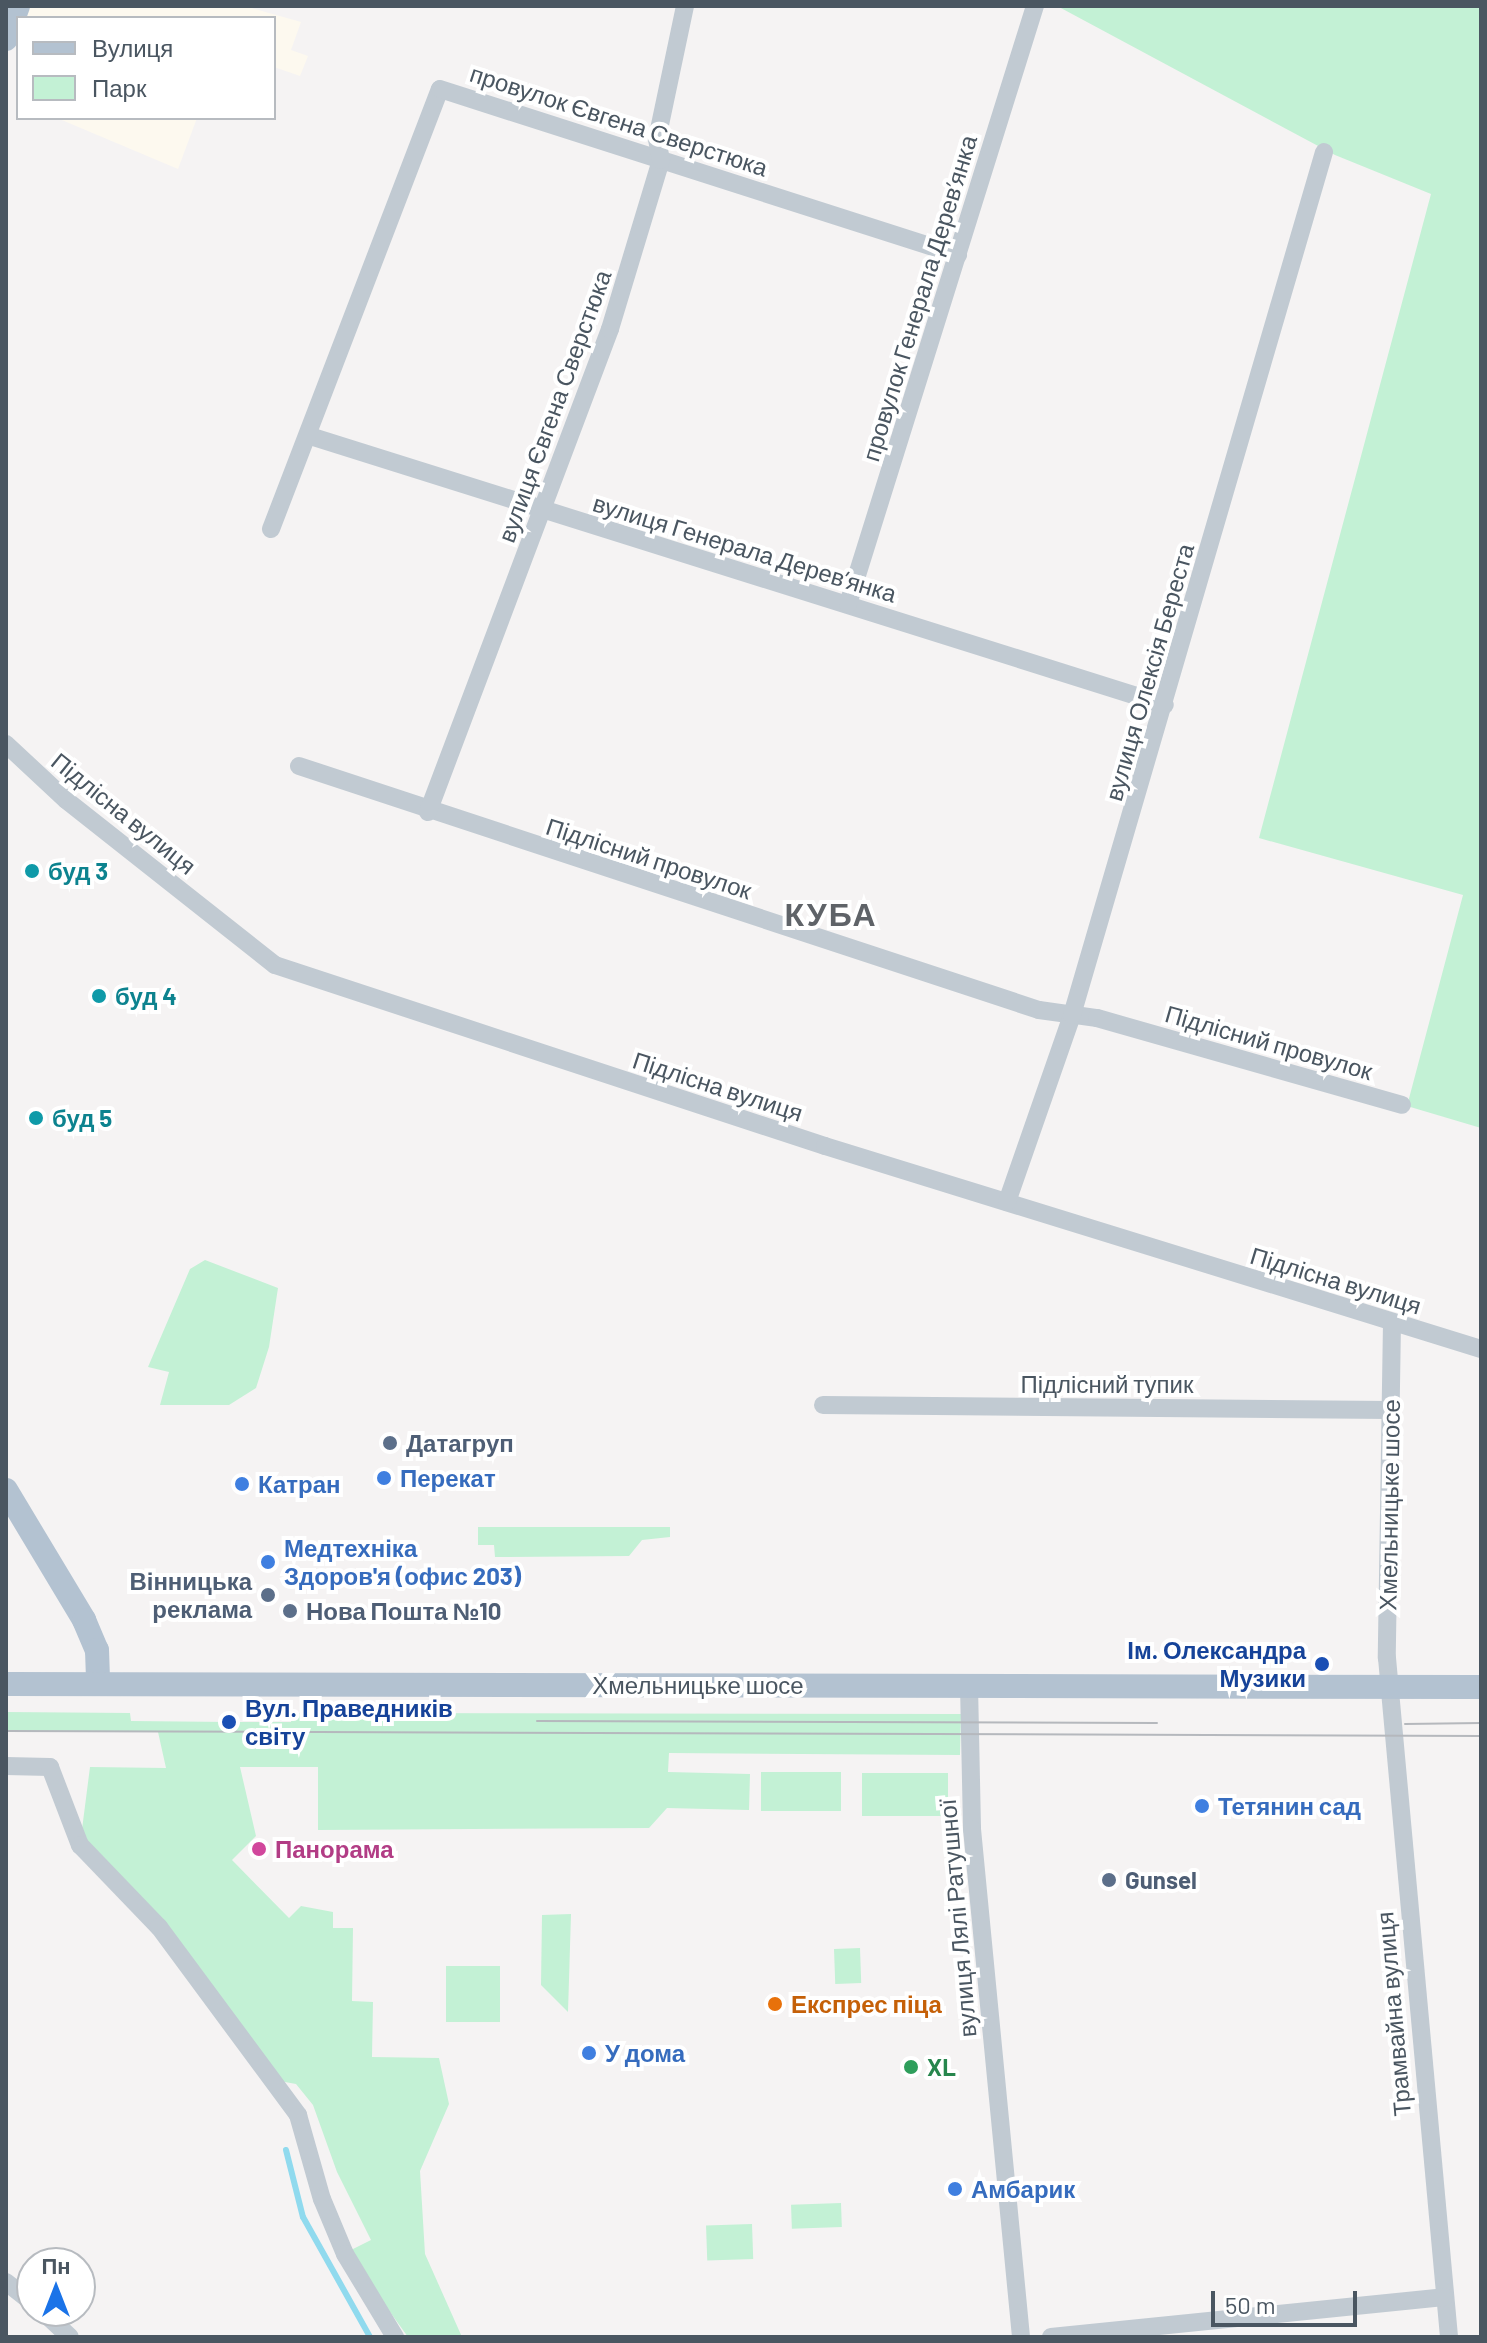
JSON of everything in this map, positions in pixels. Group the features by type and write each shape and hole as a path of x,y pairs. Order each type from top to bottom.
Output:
{"main road":[{"path":"6,39 18,6"},
{"path":"6,1490 84,1620 97,1650 98,1684"},
{"name":"Хмельницьке шосе","path":"6,1684 1481,1687"}],"street":[{"name":"вулиця Євгена Сверстюка","path":"428,812 610,329 661,160 657,139 685,6"},
{"name":"провулок Генерала Деревʼянка","path":"848,604 1035,6"},
{"name":"провулок Євгена Сверстюка","path":"271,529 310,436 440,89 958,255"},
{"name":"вулиця Олексія Береста","path":"1007,1202 1072,1015 1324,152"},
{"name":"вулиця Генерала Деревʼянка","path":"310,436 1165,705"},
{"name":"Підлісна вулиця","path":"6,744 66,800 275,965 1007,1202 1481,1349"},
{"name":"Підлісний провулок","path":"299,766 428,812 1039,1010 1072,1015 1402,1105"},
{"name":"Хмельницьке шосе","path":"1391,1687 1392,1322"},
{"name":"Підлісний тупик","path":"823,1405 1390,1410"},
{"name":"вулиця Лялі Ратушної","path":"969,1685 972,1829 1021,2337"},
{"name":"Трамвайна вулиця","path":"1391,1687 1449,2337"},
{"path":"6,1766 50,1767 80,1845 159,1927 298,2115 322,2199 345,2254 395,2337"},
{"path":"1051,2337 1444,2297"}],"shaded area":[{"path":"31,6 244,6 301,22 291,50 308,56 300,76 276,68 276,16 27,16"},
{"path":"62,120 196,120 178,169"}],"green space":[{"path":"1481,6 1481,1128 1407,1106 1463,895 1259,838 1431,194 1335,155 1059,7"},
{"path":"205,1260 278,1288 269,1347 256,1388 229,1405 160,1405 169,1372 148,1367 190,1269"},
{"path":"478,1527 670,1527 670,1537 642,1540 629,1556 495,1557 494,1545 478,1545"},
{"path":"6,1712 130,1713 131,1721 229,1722 291,1722 292,1713 961,1714 960,1755 669,1753 668,1772 750,1774 749,1810 667,1808 649,1828 318,1830 318,1767 240,1767 256,1836 232,1860 289,1918 301,1906 333,1912 333,1928 353,1928 352,2001 373,2002 372,2057 439,2058 449,2104 420,2171 425,2254 462,2337 408,2337 347,2252 371,2240 337,2172 313,2105 296,2084 274,2080 159,1927 80,1845 90,1767 166,1768 158,1732 7,1731 6,1743"},
{"path":"761,1772 841,1772 841,1811 761,1811"},
{"path":"862,1773 948,1773 948,1816 862,1816"},
{"path":"571,1914 568,2012 541,1985 542,1915"},
{"path":"860,1948 861,1983 835,1984 834,1949"},
{"path":"446,1966 500,1966 500,2022 446,2022"},
{"path":"841,2203 842,2227 792,2229 791,2205"},
{"path":"752,2224 753,2259 707,2261 706,2226"}],"waterway":[{"path":"286,2150 303,2217 370,2337"}],"tram line":[{"path":"537,1721 1157,1723"},
{"path":"1405,1724 1481,1723"},
{"path":"6,1731 1481,1736"}],"place":[{"name":"буд 3","path":"32,871"},
{"name":"буд 4","path":"99,996"},
{"name":"буд 5","path":"36,1118"},
{"name":"Датагруп","path":"390,1443"},
{"name":"Перекат","path":"384,1478"},
{"name":"Катран","path":"242,1484"},
{"name":"Медтехніка Здоров'я (офис 203)","path":"268,1562"},
{"name":"Вінницька реклама","path":"268,1595"},
{"name":"Нова Пошта №10","path":"290,1611"},
{"name":"Ім. Олександра Музики","path":"1322,1664"},
{"name":"Вул. Праведників світу","path":"229,1722"},
{"name":"Тетянин сад","path":"1202,1806"},
{"name":"Панорама","path":"259,1849"},
{"name":"Gunsel","path":"1109,1880"},
{"name":"Експрес піца","path":"775,2004"},
{"name":"У дома","path":"589,2053"},
{"name":"XL","path":"911,2067"},
{"name":"Амбарик","path":"955,2189"}],"district":[{"name":"КУБА","path":"831,913"}]}
